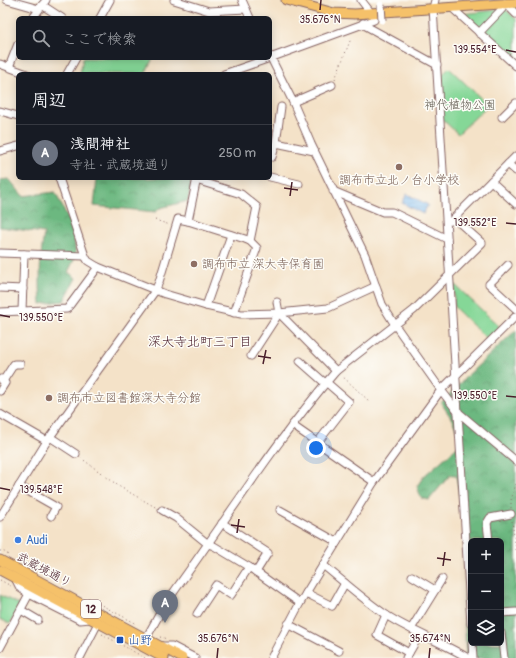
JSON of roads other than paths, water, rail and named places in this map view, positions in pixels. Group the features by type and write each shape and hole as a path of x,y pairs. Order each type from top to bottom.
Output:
{"main road":[{"path":"286,0 334,13 376,15 434,4 451,7 503,6 516,3"},
{"name":"武蔵境通り","path":"0,560 182,658"},
{"name":"武蔵境通り","path":"0,570 94,621 145,639 164,658"}],"street":[{"path":"7,0 42,4 59,16"},
{"path":"101,16 110,0"},
{"path":"174,0 209,11 246,9"},
{"path":"242,0 249,16"},
{"path":"361,0 376,15"},
{"path":"34,16 42,4"},
{"path":"434,4 446,226 470,610"},
{"path":"272,56 374,20 381,5"},
{"path":"479,33 503,6 516,14"},
{"path":"451,7 516,66"},
{"path":"363,23 437,64"},
{"path":"9,67 16,49"},
{"path":"68,72 74,60"},
{"path":"229,72 262,60"},
{"path":"272,60 293,102 314,151 365,255 382,304 394,325 458,412 516,461"},
{"path":"0,64 22,72"},
{"path":"293,102 332,85"},
{"path":"502,117 516,103"},
{"path":"272,157 276,143 281,107"},
{"path":"0,111 16,115"},
{"path":"276,143 314,151"},
{"path":"0,151 16,147"},
{"path":"446,226 516,156"},
{"path":"508,164 516,171"},
{"path":"272,177 299,184"},
{"path":"60,180 84,256 88,261 98,267 155,291 206,306 241,314 280,313 328,308 376,286"},
{"path":"188,221 196,180"},
{"path":"199,180 241,194 257,208 250,241"},
{"path":"491,181 516,204"},
{"path":"333,191 383,212 392,212 447,239"},
{"path":"145,639 164,606 222,523 292,425 336,371 414,310 482,243 454,218"},
{"path":"0,517 48,439 155,291 178,219 250,241 257,248 234,313"},
{"path":"206,306 231,235"},
{"path":"0,253 84,256"},
{"path":"22,311 24,254"},
{"path":"508,265 489,284 516,309"},
{"path":"0,312 67,309 98,267"},
{"path":"0,288 23,289"},
{"path":"277,302 280,313 336,371"},
{"path":"251,356 280,313"},
{"path":"271,658 300,603 374,482 441,390 516,316"},
{"path":"300,361 349,402 318,442"},
{"path":"0,391 5,383 2,380 14,364 20,364"},
{"path":"0,414 76,454"},
{"path":"292,425 374,482"},
{"path":"19,486 56,507 51,516"},
{"path":"162,510 176,518 208,544 249,567 300,603"},
{"path":"280,510 337,542"},
{"path":"489,538 488,523 490,518 511,514"},
{"path":"222,523 268,553 256,572"},
{"path":"323,565 386,615 468,658"},
{"path":"197,614 216,585 231,595 249,567"},
{"path":"412,576 435,590"},
{"path":"15,578 20,588 29,594 80,620 94,621 80,658"},
{"path":"411,629 442,579"},
{"path":"306,593 332,606 345,583"},
{"path":"0,648 29,594"},
{"path":"21,610 38,620"},
{"path":"504,613 516,612"},
{"path":"386,615 377,635 407,655 420,634"},
{"path":"288,624 339,651"},
{"path":"160,646 172,646 195,658"},
{"path":"472,646 473,658"},
{"path":"503,646 504,658"}],"water":[{"path":"407,194 428,205 423,214 402,203"}],"place":[{"name":"調布市立北ノ台小学校","path":"399,167"},
{"name":"調布市立 深大寺保育園","path":"194,264"},
{"name":"調布市立図書館深大寺分館","path":"49,398"},
{"name":"Audi","path":"18,540"},
{"name":"浅間神社","path":"165,623"},
{"name":"山野","path":"120,640"}],"district":[{"name":"深大寺北町三丁目","path":"200,342"}],"park label":[{"name":"神代植物公園","path":"460,105"}]}
